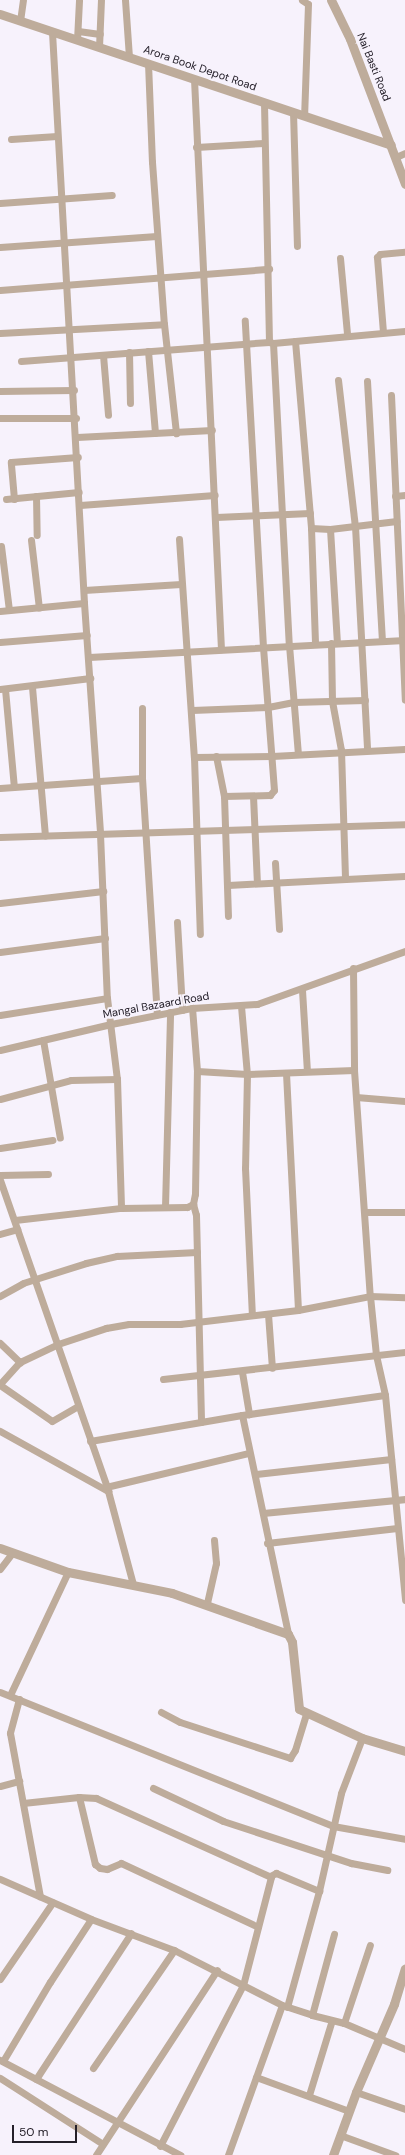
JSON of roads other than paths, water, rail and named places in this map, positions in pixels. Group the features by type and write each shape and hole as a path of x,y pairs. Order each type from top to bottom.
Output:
{"street":[{"path":"20,21 23,0"},
{"path":"79,0 78,35 100,34"},
{"path":"99,47 101,0"},
{"path":"126,0 128,57"},
{"path":"302,0 308,4 304,116"},
{"name":"Nai Basti Road","path":"331,0 350,39 405,184"},
{"name":"Arora Book Depot Road","path":"0,14 52,32 78,35 99,47 391,145"},
{"path":"52,32 57,136 76,418 84,603 100,834 107,998 118,1079 122,1208"},
{"path":"148,63 156,236 176,433"},
{"path":"194,79 196,147 205,276 221,649"},
{"path":"264,103 271,343 283,516 289,646 298,754"},
{"path":"293,112 297,246"},
{"path":"11,139 57,136"},
{"path":"196,147 264,143"},
{"path":"396,157 405,153"},
{"path":"0,203 112,195"},
{"path":"0,247 64,244 156,236"},
{"path":"384,332 377,257 380,254 405,252"},
{"path":"340,258 347,334"},
{"path":"0,290 205,276 269,269"},
{"path":"224,796 254,796 273,793 272,756 263,647 258,516 245,320"},
{"path":"0,333 164,324"},
{"path":"21,361 148,350 208,349 247,344 296,341 347,334 405,330"},
{"path":"296,341 311,528 315,644"},
{"path":"148,350 155,433"},
{"path":"130,352 130,403"},
{"path":"103,355 108,415"},
{"path":"338,380 356,526 363,641 367,750"},
{"path":"367,381 382,640"},
{"path":"0,391 74,390"},
{"path":"391,395 404,640 405,700"},
{"path":"0,418 76,418"},
{"path":"77,437 212,430"},
{"path":"78,457 11,462 10,499 79,492"},
{"path":"396,496 405,494"},
{"path":"36,496 34,538 39,608"},
{"path":"80,505 215,496"},
{"path":"216,518 283,516 310,513"},
{"path":"311,528 330,529 397,521"},
{"path":"330,529 334,643 332,701 341,750 345,879"},
{"path":"179,539 185,650 192,710 195,830 200,934"},
{"path":"1,546 9,610"},
{"path":"84,590 181,584"},
{"path":"0,611 84,603"},
{"path":"0,642 87,635"},
{"path":"88,657 185,650 404,640"},
{"path":"14,787 3,689 32,687 90,678"},
{"path":"32,687 45,835"},
{"path":"192,710 268,707 294,702 365,700"},
{"path":"142,708 142,778 158,1015"},
{"path":"194,756 272,756 341,750 405,749"},
{"path":"216,756 224,796 228,916"},
{"path":"0,788 96,780 142,778"},
{"path":"254,796 257,883"},
{"path":"0,837 405,824"},
{"path":"275,863 279,929"},
{"path":"228,885 405,876"},
{"path":"0,903 103,891"},
{"path":"177,922 182,1010"},
{"path":"0,952 105,938"},
{"name":"Mangal Bazaard Road","path":"0,1050 170,1012 192,1008 241,1006 272,1000 302,990 353,968 405,951"},
{"path":"353,968 354,1070 370,1296 376,1355 385,1395 405,1600"},
{"path":"302,990 307,1071"},
{"path":"0,1015 107,998"},
{"path":"241,1006 247,1074 245,1168 252,1315"},
{"path":"192,1008 197,1071 193,1204 196,1215 201,1422"},
{"path":"165,1207 170,1012"},
{"path":"43,1040 60,1138"},
{"path":"197,1071 247,1074 354,1070"},
{"path":"286,1073 298,1310"},
{"path":"0,1099 71,1080 118,1079"},
{"path":"356,1097 405,1101"},
{"path":"0,1148 52,1140"},
{"path":"0,1175 48,1174"},
{"path":"0,1180 15,1220 33,1279 58,1344 107,1489 133,1584"},
{"path":"15,1220 122,1208 187,1207 193,1204"},
{"path":"364,1212 405,1212"},
{"path":"0,1234 17,1229"},
{"path":"0,1296 33,1279 117,1256 197,1252"},
{"path":"78,1406 52,1421 0,1385 20,1362 58,1344 113,1327 198,1322 268,1314 298,1310 370,1296 405,1297"},
{"path":"268,1314 272,1368"},
{"path":"0,1343 20,1362"},
{"path":"163,1379 242,1372 405,1352"},
{"path":"242,1372 249,1453 256,1474 267,1543 288,1634 292,1642 298,1706 306,1715 362,1738 405,1751"},
{"path":"90,1441 245,1415 385,1395"},
{"path":"0,1431 107,1489 249,1453"},
{"path":"256,1474 391,1459"},
{"path":"263,1513 395,1498 405,1499"},
{"path":"267,1543 397,1528"},
{"path":"207,1604 216,1563 214,1540"},
{"path":"0,1548 68,1572 133,1584 207,1604 288,1634"},
{"path":"0,1569 12,1553"},
{"path":"10,1695 68,1572"},
{"path":"0,1692 333,1826 405,1838"},
{"path":"19,1699 10,1728 40,1896"},
{"path":"161,1712 180,1722 290,1758 295,1750 306,1715"},
{"path":"228,2155 256,2077 285,2006 319,1891 341,1793 362,1738"},
{"path":"0,1786 19,1782"},
{"path":"153,1788 223,1821 351,1863 387,1870"},
{"path":"23,1803 79,1797 96,1798 270,1876"},
{"path":"79,1797 95,1864 100,1868 107,1869 122,1863 258,1927"},
{"path":"270,1876 276,1873 319,1891"},
{"path":"160,2146 243,1985 270,1876"},
{"path":"0,1879 91,1919 174,1950 217,1970 285,2006 312,2016 344,2023 380,2037 405,2049"},
{"path":"0,1979 53,1902"},
{"path":"91,1919 1,2060 118,2121 160,2146 180,2155"},
{"path":"36,2079 131,1933"},
{"path":"312,2016 334,1934"},
{"path":"344,2023 370,1945"},
{"path":"93,2068 174,1950"},
{"path":"333,2155 356,2092 380,2037 405,1969"},
{"path":"96,2155 217,1970"},
{"path":"309,2095 332,2020"},
{"path":"256,2077 309,2095 349,2111"},
{"path":"0,2078 103,2144"},
{"path":"356,2092 405,2109"},
{"path":"340,2135 395,2155"}]}
